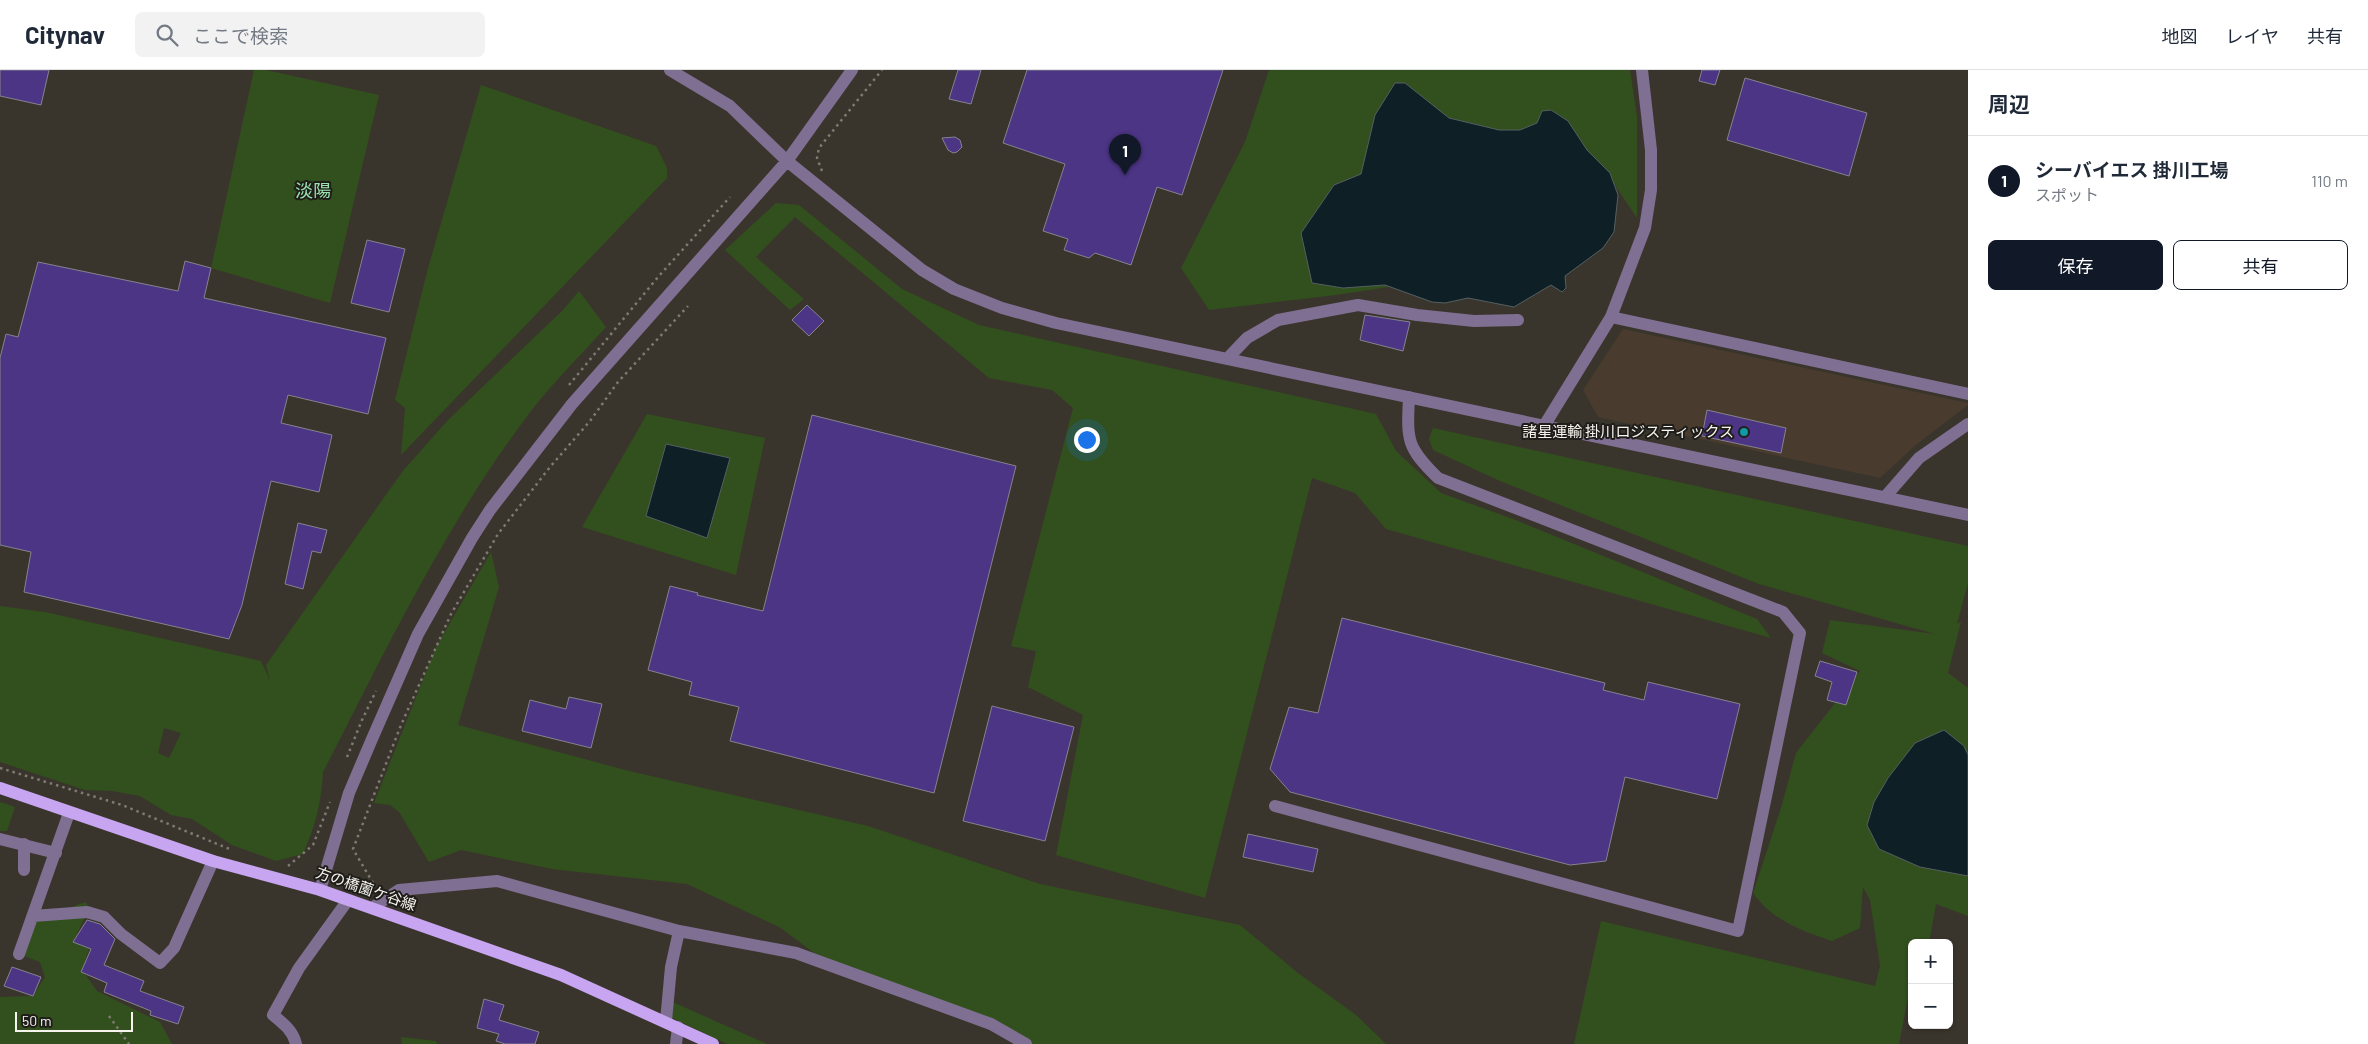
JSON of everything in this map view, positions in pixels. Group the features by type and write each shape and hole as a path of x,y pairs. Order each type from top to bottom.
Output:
{"main road":[{"name":"方の橋薗ケ谷線","path":"0,788 213,861 320,890 562,975 713,1044"}],"street":[{"path":"670,70 730,106 787,161 922,270 954,289 1002,308 1056,323 1968,515"},
{"path":"320,890 349,793 418,634 472,538 490,510 572,404 787,161 852,70"},
{"path":"1544,426 1611,318 1645,228 1651,190 1651,150 1642,70"},
{"path":"1227,359 1247,338 1278,320 1358,304 1427,316 1474,321 1518,320"},
{"path":"1611,318 1968,394"},
{"path":"1275,806 1738,931 1800,633 1783,612 1438,478 1419,460 1407,435 1409,397"},
{"path":"1885,497 1919,458 1968,424"},
{"path":"19,954 69,813"},
{"path":"0,839 56,853"},
{"path":"24,844 24,870"},
{"path":"33,916 87,912 104,917 121,934 160,963 174,948 213,861"},
{"path":"372,908 399,890 497,881 679,931 796,953 991,1024 1026,1044"},
{"path":"296,1044 294,1037 286,1026 274,1015 299,968 348,900"},
{"path":"676,1044 672,1024 671,967 679,931"}],"path":[{"path":"822,172 817,158 819,148 882,70"},
{"path":"374,882 353,848 401,725 451,614 498,534 550,467 590,421 618,382 688,306"},
{"path":"0,768 122,805 235,852"},
{"path":"286,868 313,845 326,812"},
{"path":"109,1016 128,1044"}],"shaded area":[{"path":"1623,329 1968,403 1968,405 1917,444 1880,478 1598,417 1583,390"}],"green space":[{"path":"254,70 266,70 379,95 330,303 211,268"},
{"path":"1269,70 1630,70 1637,117 1637,218 1602,166 1434,280 1336,295 1209,310 1181,268 1245,142"},
{"path":"481,85 656,146 667,168 667,178 401,455 405,408 395,400 428,268"},
{"path":"776,203 799,205 902,289 979,325 1376,414 1396,451 1441,493 1513,519 1757,619 1771,638 1386,529 1355,493 1312,478 1205,898 1056,855 1083,715 1028,687 1036,651 1011,646 1073,408 1052,390 989,378 795,217 756,257 804,299 790,310 725,250"},
{"path":"579,291 606,327 556,381 528,415 498,457 443,544 323,772 317,814 303,854 276,861 232,845 192,819 171,815 140,796 112,791 85,790 0,762 0,606 45,612 261,661 270,681 266,665 402,472 448,420 563,310","holes":["164,728 181,733 169,758 158,753"]},
{"path":"647,414 765,438 736,575 582,527"},
{"path":"1433,428 1968,546 1968,583 1957,624 1961,622 1948,673 1968,688 1968,916 1936,904 1930,939 1908,939 1908,998 1899,1044 1574,1044 1601,921 1875,986 1880,966 1870,900 1863,887 1860,928 1832,941 1798,929 1778,917 1753,893 1781,808 1796,753 1860,671 1822,653 1830,620 1935,634 1759,584 1500,481 1433,450 1429,439"},
{"path":"491,552 499,587 458,725 629,771 868,826 1040,884 1240,925 1298,973 1356,1015 1386,1044 1025,1044 818,956 781,928 687,884 552,869 461,850 429,862 399,812 390,805 374,803 436,647"},
{"path":"0,802 15,807 7,831 0,831"},
{"path":"86,902 89,909 73,942 89,949 82,970 97,991 160,1022 172,1044 0,1044 0,997 33,996 45,977 40,962 19,954 36,919"},
{"path":"668,1000 767,1044 727,1044 666,1015"},
{"path":"401,1037 436,1041 437,1044 402,1044"}],"water":[{"path":"1395,83 1405,83 1449,118 1499,130 1520,130 1537,123 1542,111 1551,110 1568,121 1587,150 1610,173 1618,195 1614,232 1603,248 1565,276 1566,288 1562,292 1551,285 1514,307 1468,298 1445,303 1432,302 1385,285 1343,288 1312,283 1301,233 1334,185 1361,174 1375,115"},
{"path":"666,444 730,458 707,538 646,516"},
{"path":"1944,730 1964,746 1968,755 1968,876 1920,867 1879,849 1867,825 1874,802 1888,778 1915,743"}],"building":[{"path":"0,70 49,70 41,105 0,96"},
{"path":"958,70 981,70 971,104 949,99"},
{"path":"1027,70 1223,70 1182,195 1157,187 1131,265 1095,253 1089,258 1064,250 1068,239 1043,231 1065,164 1003,143"},
{"path":"1702,70 1720,70 1715,85 1699,81"},
{"path":"1745,78 1867,113 1849,176 1727,140"},
{"path":"955,137 960,140 962,147 953,153 948,150 942,138"},
{"path":"367,240 405,249 389,312 351,303"},
{"path":"185,261 211,268 204,298 386,338 368,414 288,395 281,423 332,435 319,492 271,481 242,605 229,639 24,592 31,552 0,545 0,358 6,334 18,337 38,262 178,291"},
{"path":"807,305 824,321 809,336 792,320"},
{"path":"1365,315 1410,322 1403,351 1360,340"},
{"name":"諸星運輸 掛川ロジスティックス","path":"1707,410 1786,428 1781,453 1702,436"},
{"path":"812,415 1016,466 934,793 730,741 739,707 689,695 692,682 648,670 670,586 698,593 697,595 763,611"},
{"path":"298,523 327,530 321,553 312,551 303,589 285,584"},
{"path":"1342,618 1605,683 1603,690 1644,700 1648,682 1740,704 1717,799 1625,777 1606,861 1570,865 1290,792 1270,769 1289,707 1318,713"},
{"path":"1820,661 1857,672 1846,705 1827,700 1832,682 1815,676"},
{"path":"569,697 602,704 591,748 522,731 530,700 566,709"},
{"path":"992,706 1074,727 1045,841 963,821"},
{"path":"1248,834 1318,849 1313,872 1243,857"},
{"path":"87,920 100,924 115,939 104,965 144,981 140,991 184,1007 178,1024 150,1015 151,1011 104,992 107,983 81,972 91,949 73,942"},
{"path":"12,967 41,977 33,996 4,986"},
{"path":"484,999 504,1005 499,1020 539,1032 535,1044 505,1044 496,1041 499,1034 477,1028"}],"place":[{"name":"シーバイエス 掛川工場","path":"1125,175"},
{"name":"諸星運輸 掛川ロジスティックス","path":"1744,432"}],"district":[{"name":"淡陽","path":"313,191"}]}
